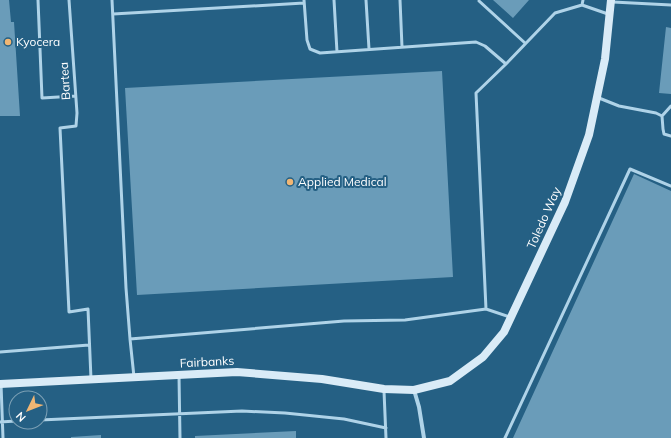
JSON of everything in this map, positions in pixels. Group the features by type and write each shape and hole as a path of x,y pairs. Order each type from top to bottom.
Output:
{"street":[{"name":"Toledo Way","path":"414,390 450,381 483,357 504,332 565,202 589,135 605,59 611,1"},
{"name":"Fairbanks","path":"1,384 237,372 322,379 384,389 414,390"},
{"path":"414,390 419,408 424,438"}],"lane":[{"path":"38,0 42,98 75,96"},
{"name":"Bartea","path":"68,0 76,126 60,128 69,312 88,310 89,345"},
{"path":"112,0 126,288 134,377"},
{"path":"334,0 337,52"},
{"path":"366,0 369,49"},
{"path":"400,0 402,47"},
{"path":"582,5 583,0"},
{"path":"479,1 525,44"},
{"path":"611,1 671,5"},
{"path":"113,14 304,2 307,40 310,50 320,53 476,42 485,46 506,64"},
{"path":"486,309 476,93 506,64 554,13 582,5 610,14"},
{"path":"597,97 619,106 656,113 662,116"},
{"path":"671,106 662,116 662,129 664,134 671,136"},
{"path":"504,438 630,168 671,186"},
{"path":"130,339 344,321 405,320 486,309 511,317"},
{"path":"0,352 89,345 91,379"},
{"path":"179,375 180,438"},
{"path":"1,384 1,422 3,438"},
{"path":"384,389 386,438"},
{"path":"48,420 242,412 285,413 344,419 386,428"}],"building":[{"name":"Kyocera","path":"0,0 9,0 11,22 14,22 20,116 0,116"},
{"path":"493,0 529,0 513,18"},
{"path":"666,27 671,28 671,94 659,93"},
{"name":"Applied Medical","path":"442,71 453,277 137,295 125,88"},
{"path":"634,174 671,191 671,438 513,438"},
{"path":"296,431 296,438 195,438 195,436"},
{"path":"101,435 101,438 71,438 71,437"}],"place":[{"name":"Kyocera","path":"8,42"},
{"name":"Applied Medical","path":"290,182"}]}
